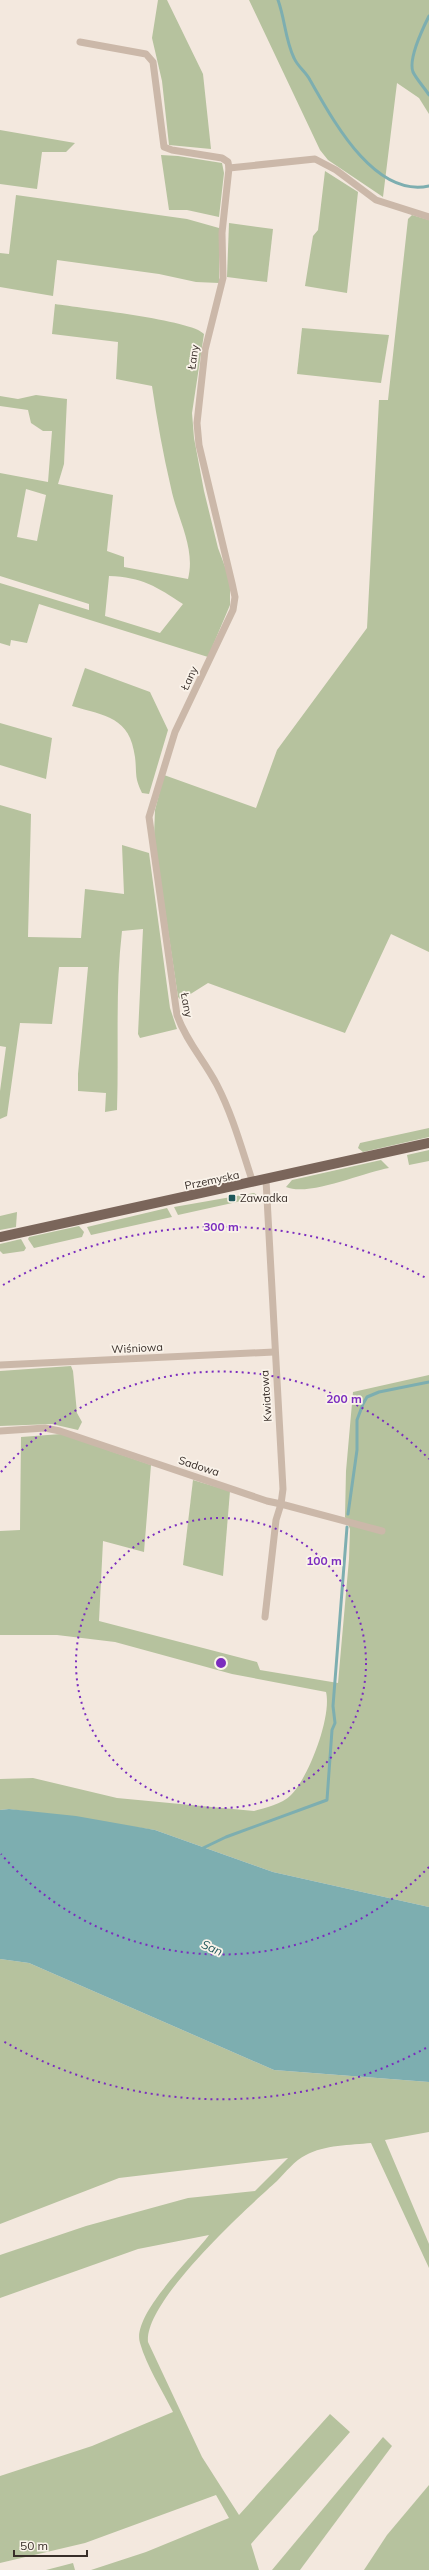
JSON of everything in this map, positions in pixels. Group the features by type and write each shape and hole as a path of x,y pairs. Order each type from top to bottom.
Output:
{"main road":[{"name":"Przemyska","path":"0,1237 254,1183 429,1143"}],"street":[{"path":"80,42 146,54 153,62 164,147 172,150 222,158 228,162 229,168 315,159 336,170 376,200 429,217"},
{"name":"Łany","path":"229,168 222,233 223,278 205,350 197,423 199,445 235,597 234,610 174,732 149,817 177,1015 183,1033 216,1084 229,1111 254,1183"},
{"name":"Kwiatowa","path":"266,1180 274,1352 283,1489 281,1504"},
{"name":"Wiśniowa","path":"0,1365 274,1352"},
{"name":"Sadowa","path":"0,1431 45,1428 60,1431 267,1501 281,1504"},
{"path":"265,1617 276,1520 281,1504 382,1531"}],"green space":[{"path":"158,0 167,0 203,74 211,149 169,145 162,81 152,38"},
{"path":"249,0 429,0 429,114 419,98 397,83 383,197 328,160 320,150"},
{"path":"0,130 75,143 66,152 42,152 37,189 0,184"},
{"path":"161,155 178,156 222,163 224,173 219,217 187,210 169,210"},
{"path":"325,171 358,192 347,293 305,286 313,236 318,230"},
{"path":"16,195 187,219 219,228 219,283 196,282 159,274 57,260 53,296 0,287 0,253 9,254"},
{"path":"412,215 429,220 429,952 391,934 345,1033 208,983 181,1000 178,997 154,837 155,810 164,775 256,808 277,750 367,628 379,400 388,400 408,219"},
{"path":"229,223 273,229 267,282 227,277"},
{"path":"55,304 159,319 195,329 204,334 192,413 194,438 204,491 218,548 230,580 230,605 208,657 39,604 27,643 11,640 10,646 0,643 0,583 89,610 89,604 0,576 0,473 48,482 52,431 43,431 31,423 28,410 0,406 0,396 18,399 36,395 67,399 64,464 58,484 113,495 107,551 124,557 124,567 188,579 190,556 188,544 168,475 152,386 116,379 118,342 52,334","holes":["26,489 46,495 37,541 17,537","109,576 131,578 149,584 183,604 160,633 105,616"]},
{"path":"302,328 389,335 381,383 297,374"},
{"path":"85,668 150,692 168,730 149,794 142,793 139,788 132,744 128,734 122,726 106,716 72,706"},
{"path":"0,723 52,738 46,779 0,765"},
{"path":"0,805 31,814 28,937 81,938 85,889 124,894 122,845 149,853 170,1008 177,1029 140,1038 138,1034 143,929 122,931 118,998 117,1110 105,1112 106,1093 78,1091 78,1074 88,967 59,967 52,1024 20,1023 7,1116 0,1119 0,1091 6,1047 0,1046"},
{"path":"429,1128 429,1137 363,1152 358,1148 360,1143"},
{"path":"429,1150 429,1161 409,1165 407,1155"},
{"path":"381,1160 389,1168 337,1183 308,1189 286,1187 292,1180"},
{"path":"254,1193 257,1195 255,1198 178,1215 174,1207"},
{"path":"167,1208 172,1217 91,1235 87,1227"},
{"path":"17,1212 16,1227 0,1230 0,1216"},
{"path":"79,1226 84,1232 82,1237 34,1248 28,1239 29,1237"},
{"path":"21,1239 26,1248 24,1251 3,1254 0,1251 0,1244"},
{"path":"71,1366 73,1371 77,1413 82,1422 78,1430 52,1424 0,1426 0,1371"},
{"path":"429,1375 429,1907 273,1872 155,1830 9,1809 0,1810 0,1779 33,1778 117,1798 254,1811 268,1807 283,1801 291,1795 305,1775 318,1746 326,1716 327,1703 326,1692 232,1674 115,1642 57,1635 0,1635 0,1531 20,1530 21,1437 61,1434 151,1465 144,1552 103,1541 99,1621 257,1662 260,1670 338,1683 349,1559 350,1529 345,1517 346,1471 353,1392"},
{"path":"193,1480 230,1491 223,1576 183,1565"},
{"path":"0,1959 29,1963 274,2070 429,2082 429,2132 385,2140 429,2244 429,2268 371,2143 329,2147 313,2152 298,2160 243,2212 179,2280 162,2303 151,2324 148,2342 202,2457 239,2515 330,2414 350,2432 251,2544 259,2570 91,2570 146,2552 229,2518 216,2495 85,2543 0,2563 0,2476 92,2446 173,2412 143,2352 140,2343 140,2331 145,2317 154,2302 209,2235 138,2249 0,2298 0,2255 86,2226 188,2198 255,2191 288,2158 119,2178 0,2224"},
{"path":"383,2437 392,2446 300,2570 272,2570"},
{"path":"429,2485 429,2570 364,2570 387,2535"},
{"path":"73,2563 75,2570 46,2570"}],"water":[{"name":"San","path":"9,1809 76,1816 155,1830 273,1872 429,1907 429,2082 274,2070 29,1963 0,1959 0,1810"}],"waterway":[{"path":"278,0 294,58 308,77 343,134 373,168 390,180 409,187 429,186"},
{"path":"429,16 414,52 412,66 413,72 429,95"},
{"path":"348,1514 357,1450 357,1420 367,1397 379,1392 429,1382"},
{"path":"201,1849 226,1837 327,1800 332,1730 335,1723 333,1706 347,1527"}],"place":[{"name":"Zawadka","path":"232,1198"}]}
